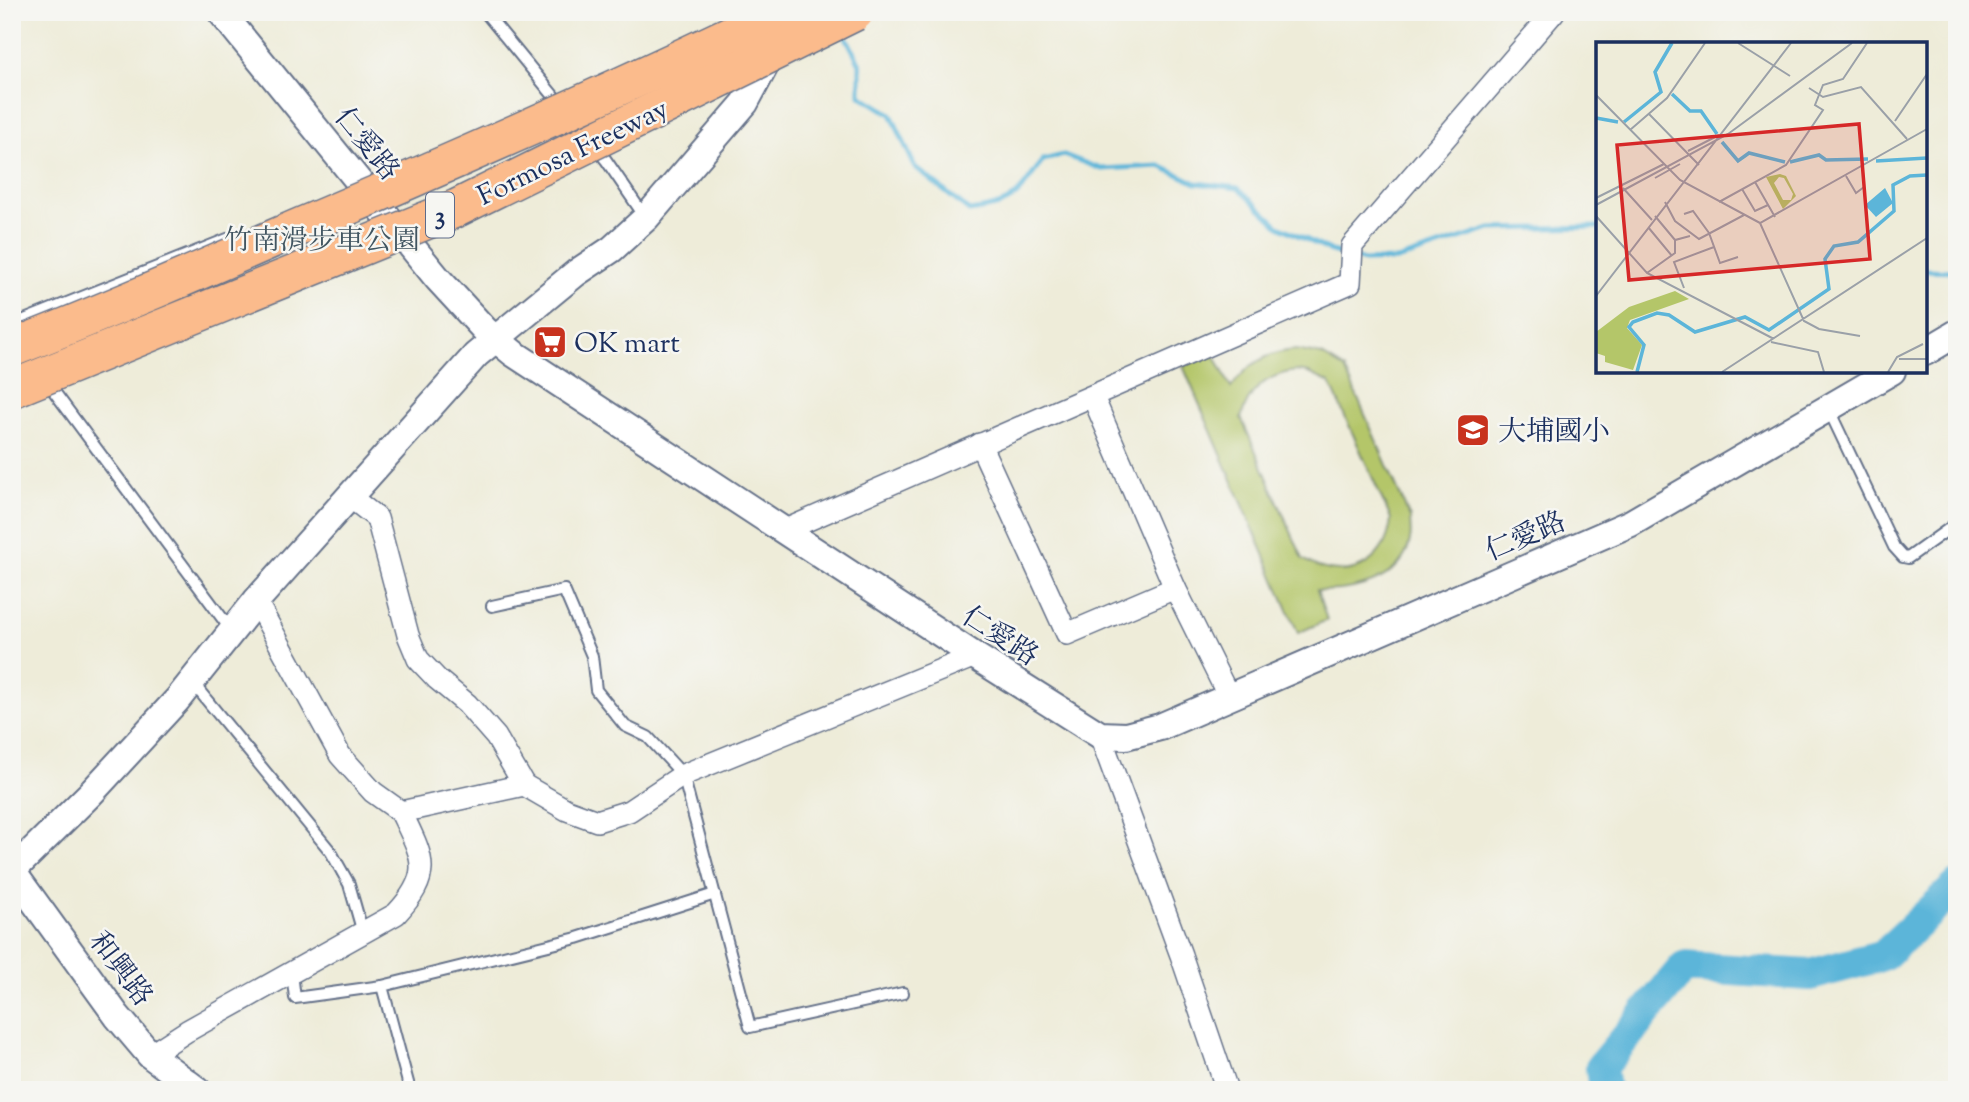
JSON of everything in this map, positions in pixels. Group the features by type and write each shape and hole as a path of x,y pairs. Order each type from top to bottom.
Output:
{"highway":[{"name":"Formosa Freeway","path":"25,370 73,325 644,76 778,12"},
{"name":"Formosa Freeway","path":"25,370 457,208 855,12"}],"street":[{"name":"仁愛路","path":"220,12 438,279 513,354 1100,735 1126,736 1160,727 1632,523 1889,373"},
{"path":"12,870 91,793 192,682 256,601 475,355 576,273 612,249 646,218 744,103 767,62 813,12"},
{"path":"783,531 1350,283 1351,257 1554,12"},
{"path":"1927,351 1957,333"},
{"path":"1093,397 1175,588 1229,697"},
{"path":"980,444 1067,634 1175,588"},
{"path":"349,496 377,518 408,635 418,659 467,704 496,737 524,785 567,810 597,821 629,811 683,775 975,656"},
{"path":"150,1055 187,1031 396,914 413,895 421,873 421,852 401,812 373,792 340,755 256,601"},
{"path":"1100,735 1227,1090"},
{"path":"401,812 524,785"},
{"name":"和興路","path":"12,870 117,1016 150,1055 197,1090"}],"lane":[{"path":"485,12 599,152 646,218"},
{"path":"587,158 767,62"},
{"path":"546,106 570,95"},
{"path":"444,226 552,175"},
{"path":"12,325 245,232"},
{"path":"12,334 25,370 51,388 232,633"},
{"path":"25,370 51,388"},
{"path":"51,388 64,383"},
{"path":"1828,408 1894,547 1903,557 1908,558 1957,523"},
{"path":"492,606 564,590 592,656 596,690 625,726 648,737 683,775 750,1027 902,993"},
{"path":"192,682 331,852 349,884 363,933"},
{"path":"292,973 295,998 382,986 577,938 715,894"},
{"path":"382,986 410,1090"}],"green space":[{"path":"1286,351 1322,355 1345,369 1410,518 1411,532 1405,554 1397,566 1386,575 1360,586 1317,590 1327,620 1298,633 1183,366 1214,354 1231,388 1251,366 1276,353","holes":["1287,373 1309,373 1330,383 1391,519 1388,536 1372,560 1347,570 1318,567 1303,559 1241,418 1249,399 1261,385"]}],"waterway":[{"path":"843,31 860,64 860,95 891,114 915,167 969,211 1006,202 1020,191 1043,160 1064,155 1101,169 1160,166 1196,183 1238,188 1279,226 1328,250 1345,255"},
{"path":"1355,258 1364,261 1397,260 1490,229 1596,227"},
{"path":"1927,270 1957,271"},
{"path":"1604,1090 1601,1067 1684,967 1810,975 1884,955 1957,886"}],"place":[{"name":"OK mart","path":"550,342"},
{"name":"大埔國小","path":"1473,430"}],"park label":[{"name":"竹南滑步車公園","path":"322,239"}]}
